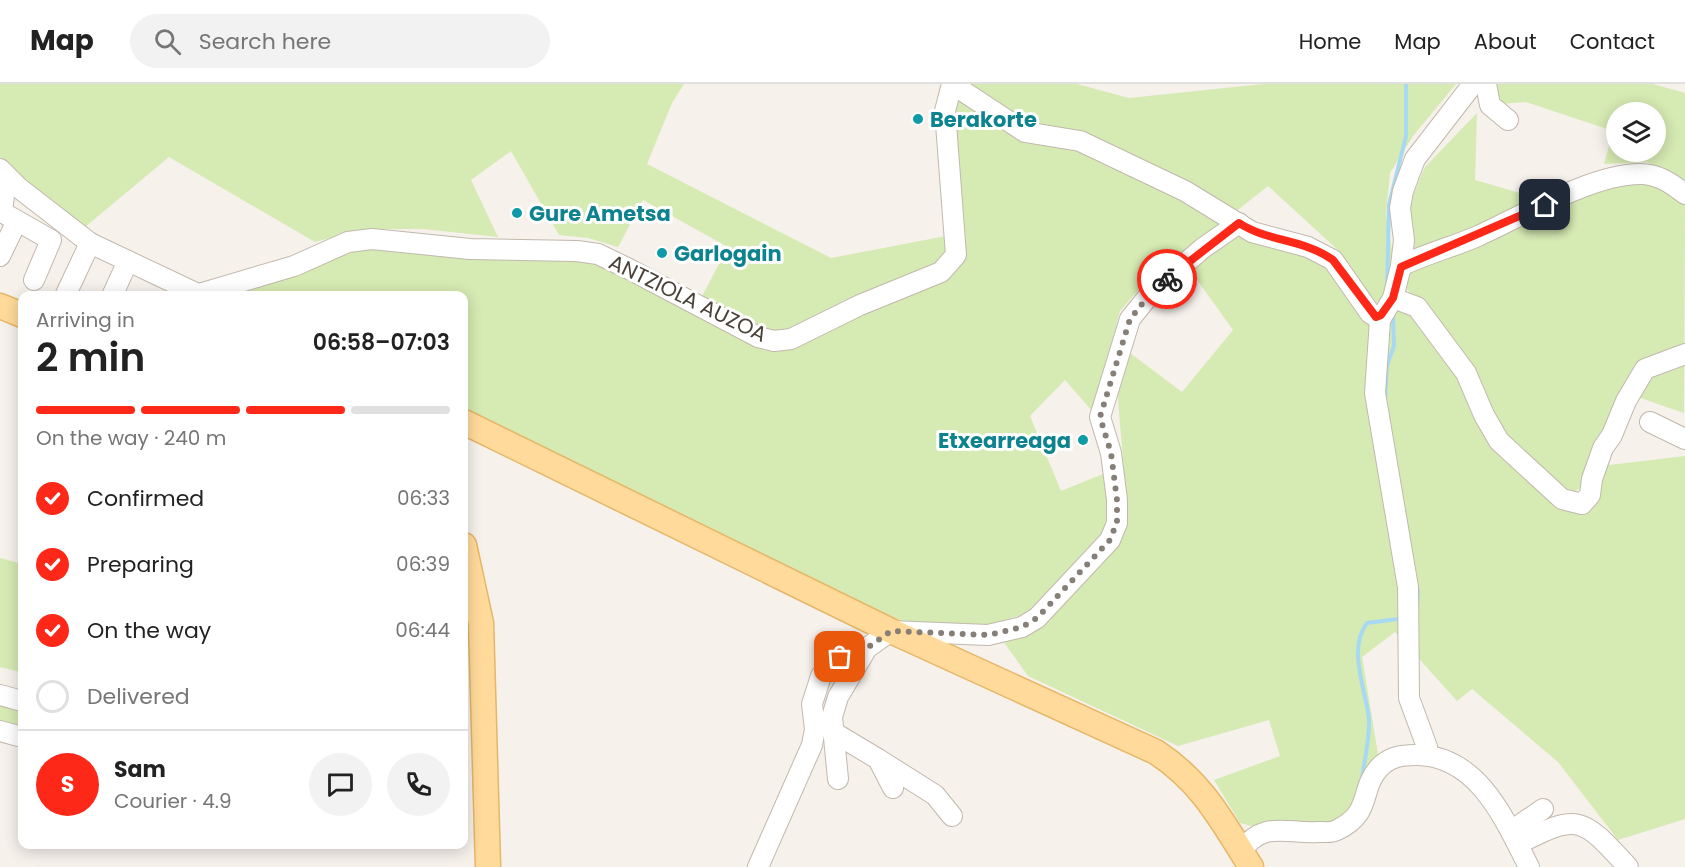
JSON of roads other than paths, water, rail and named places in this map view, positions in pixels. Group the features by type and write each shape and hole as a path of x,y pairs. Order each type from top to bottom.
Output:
{"main road":[{"path":"468,424 891,631 1156,752 1181,768 1202,789 1246,859"},
{"path":"468,563 481,623 488,867"}],"street":[{"path":"952,84 1015,128 1041,136 1080,141 1185,191 1262,235 1294,242 1326,254 1333,260 1370,313 1376,317 1381,315"},
{"name":"ANTZIOLA AUZOA","path":"214,291 294,266 348,242 372,239 470,249 577,251 598,254 758,337 774,341 791,339 860,305 941,272 956,255 945,111 952,84"},
{"path":"1424,755 1427,747 1409,698 1408,587 1376,410 1375,393 1381,315 1393,298 1401,267 1404,240 1400,208 1409,172 1415,159 1473,84"},
{"path":"1486,84 1490,105 1508,120"},
{"path":"0,169 19,188 90,243 128,261 176,290"},
{"path":"1401,267 1476,237 1595,183 1618,177 1652,175 1670,182 1685,194"},
{"path":"0,189 4,195 6,215 0,256"},
{"path":"6,215 51,240 34,280"},
{"path":"758,867 812,745 815,729 812,704 821,676 840,657 867,648 891,631 988,635 1022,627 1037,618 1110,540 1117,522 1117,500 1111,453 1100,417 1130,319 1151,293 1203,248 1239,223"},
{"path":"67,291 90,243"},
{"path":"114,291 128,261"},
{"path":"1393,298 1417,307 1467,373 1484,415 1499,441 1562,500 1574,504 1582,504 1590,495 1592,479 1603,448 1612,435 1626,401 1645,369 1685,354"},
{"path":"1650,422 1685,439"},
{"path":"838,779 832,717 838,697 867,648"},
{"path":"0,695 18,700"},
{"path":"0,731 18,736"},
{"path":"833,732 935,795 952,816"},
{"path":"1246,859 1250,839 1262,831 1334,832 1353,821 1364,806 1376,771 1386,760 1401,755 1424,755 1460,769 1490,795 1529,867"},
{"path":"878,759 893,788"},
{"path":"1514,837 1543,809"},
{"path":"1514,837 1573,822 1599,835 1628,867"}],"waterway":[{"path":"1387,288 1389,205 1406,136 1406,84"},
{"path":"1385,399 1387,365 1394,346 1393,314"},
{"path":"1417,609 1418,590"},
{"path":"1362,780 1369,719 1359,670 1358,645 1367,623 1398,619"}],"place":[{"name":"Berakorte","path":"918,119"},
{"name":"Gure Ametsa","path":"517,213"},
{"name":"Garlogain","path":"662,253"},
{"name":"Etxearreaga","path":"1083,440"}]}
